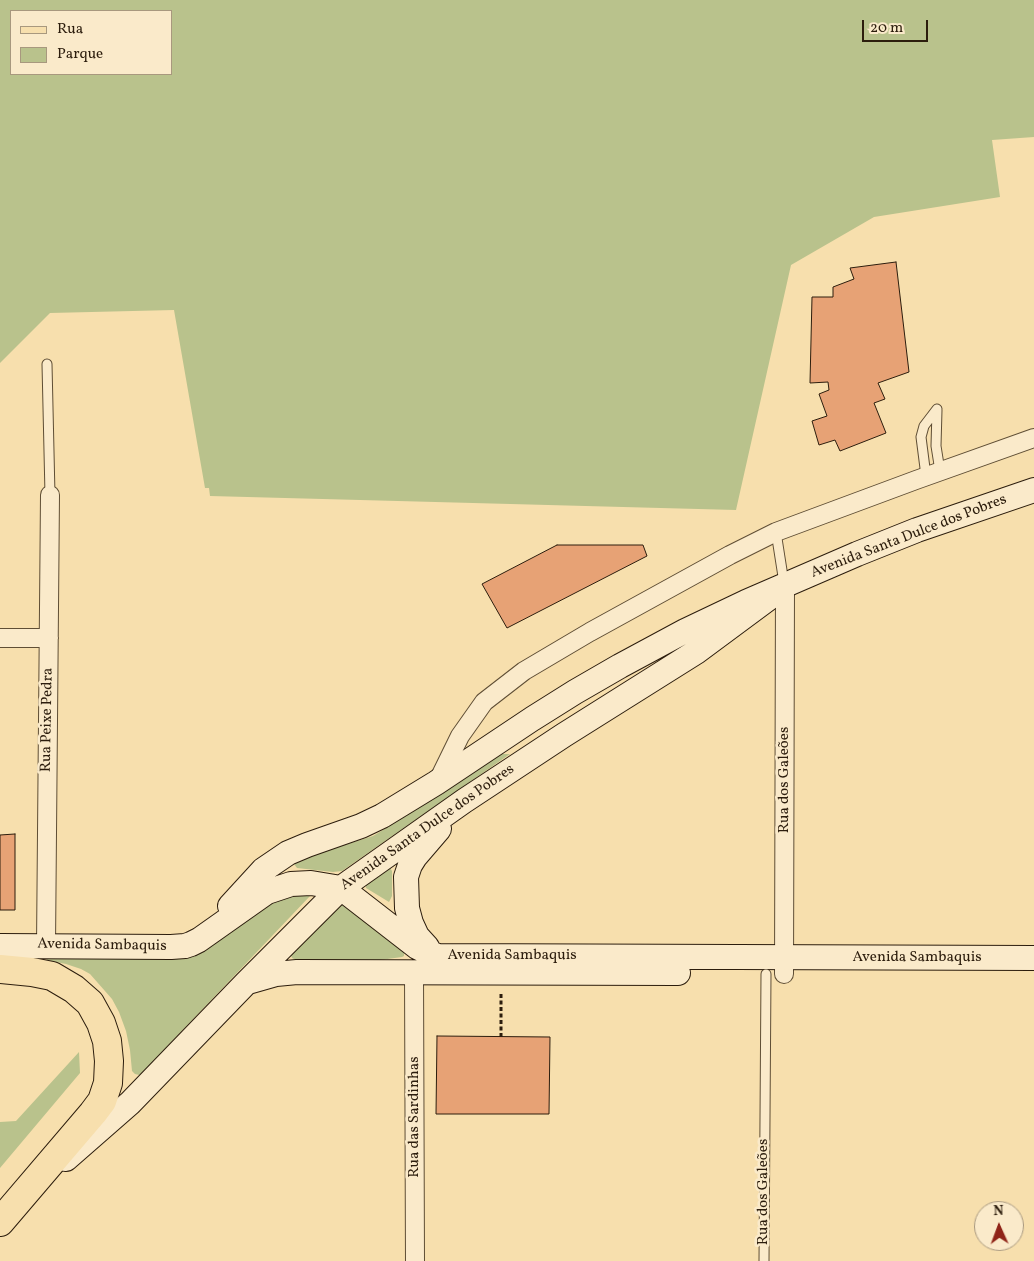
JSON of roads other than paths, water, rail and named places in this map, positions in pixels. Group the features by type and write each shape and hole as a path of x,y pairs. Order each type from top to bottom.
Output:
{"main road":[{"name":"Avenida Santa Dulce dos Pobres","path":"204,936 256,876 270,864 297,848 371,822 436,783 532,719 620,666 708,620 856,554 917,530 1034,490"},
{"name":"Avenida Santa Dulce dos Pobres","path":"20,1198 130,1103 341,888 564,735 696,652 785,586"},
{"path":"446,956 428,948 420,941 413,930 407,908 406,878 415,857 464,802"},
{"name":"Avenida Sambaquis","path":"0,946 178,947 191,944 204,936 259,896 275,888 300,883 321,884 341,888 416,947 433,955 778,968 1034,975"},
{"name":"Avenida Sambaquis","path":"246,983 276,974 297,972 502,973 778,968 1034,958"},
{"name":"Avenida Sambaquis","path":"0,969 52,976 66,983 90,1003 105,1032 110,1061 108,1083"},
{"name":"Avenida Santa Dulce dos Pobres","path":"0,1222 93,1113 102,1101 108,1083"}],"street":[{"path":"436,783 460,736 484,702 524,671 599,627 776,532 1034,438"},
{"name":"Rua Peixe Pedra","path":"46,945 50,495"},
{"name":"Rua dos Galeões","path":"778,968 785,586"},
{"path":"0,638 49,638"},
{"name":"Rua das Sardinhas","path":"414,972 415,1261"}],"lane":[{"path":"47,364 50,495"},
{"path":"937,409 933,474 920,437 924,426 937,409"},
{"path":"776,532 785,586"},
{"name":"Rua dos Galeões","path":"764,1261 778,968"}]}
